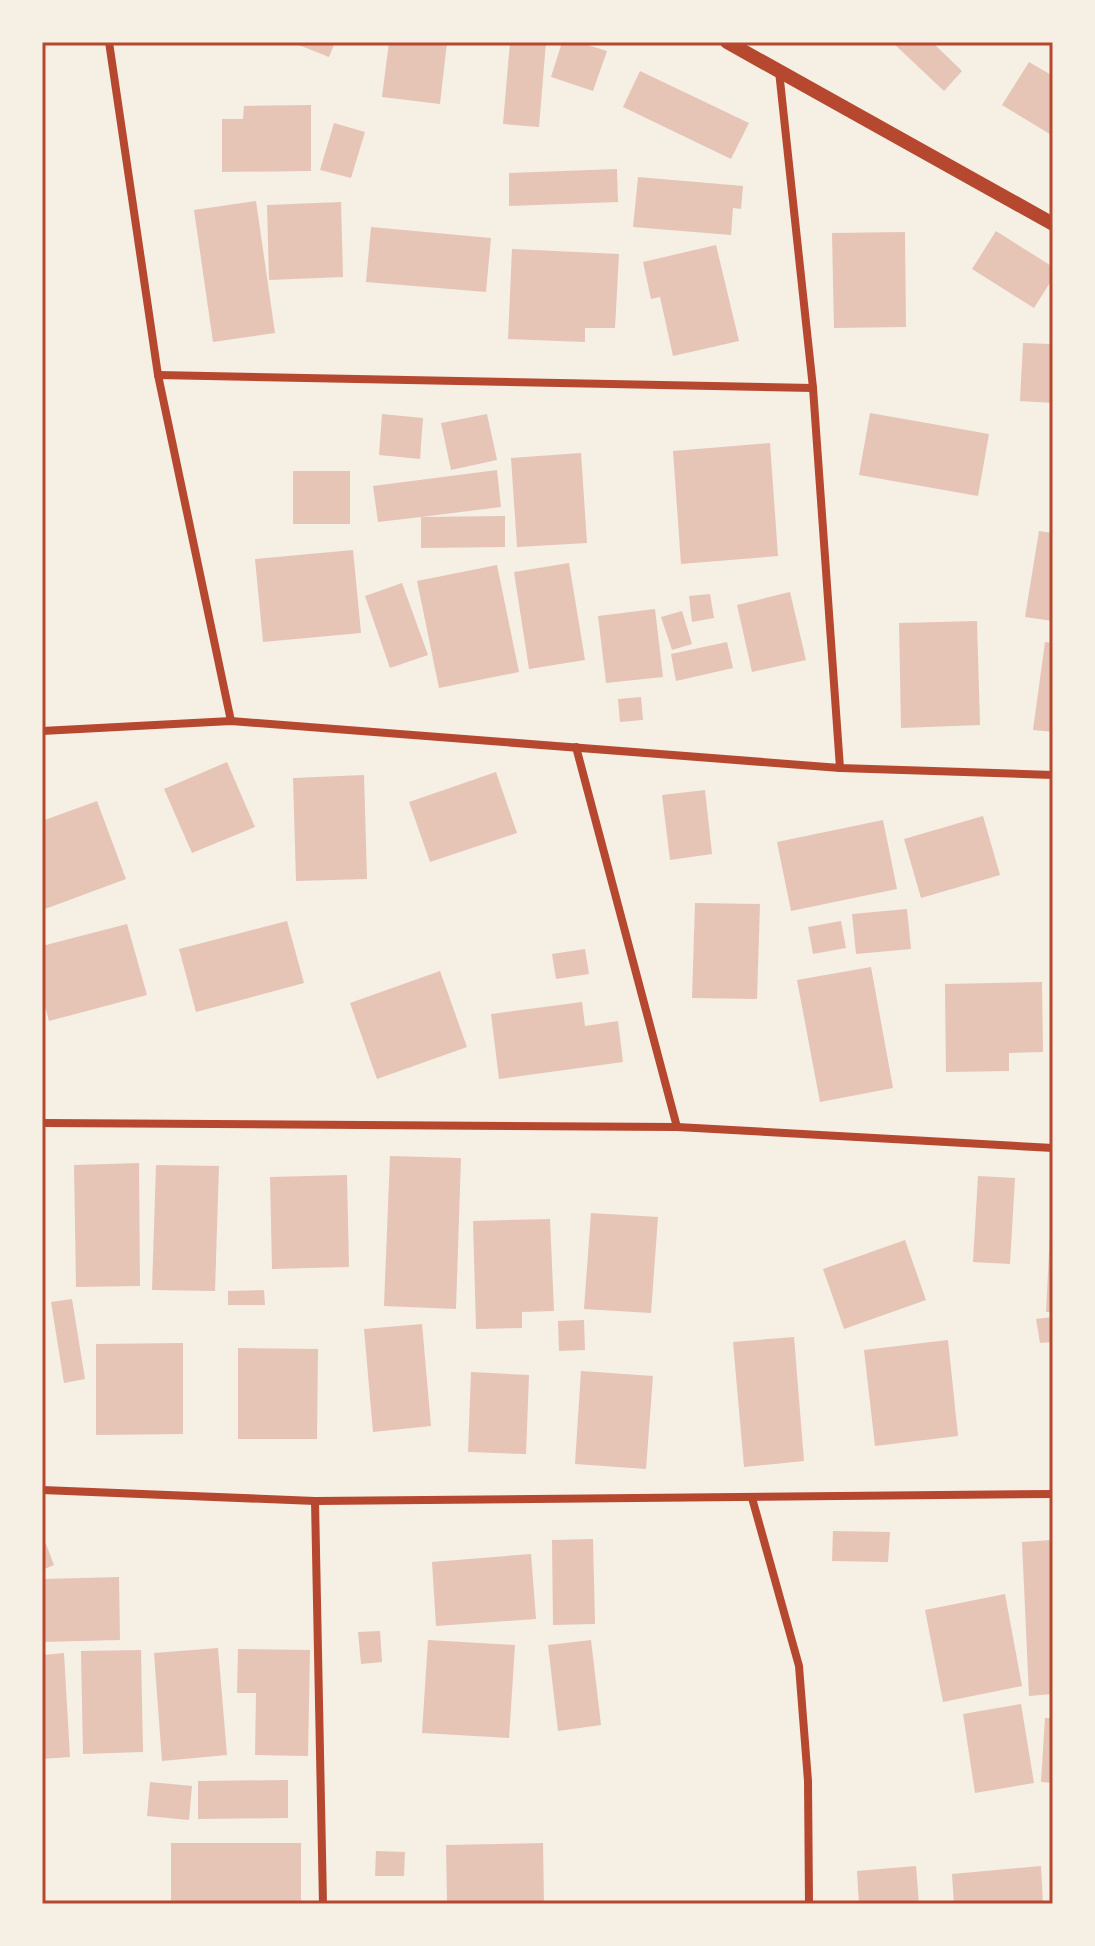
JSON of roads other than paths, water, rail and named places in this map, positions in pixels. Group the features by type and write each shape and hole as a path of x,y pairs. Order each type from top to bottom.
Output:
{"street":[{"path":"109,42 158,375 231,721"},
{"path":"727,42 1053,224"},
{"path":"778,70 813,388 840,768"},
{"path":"158,375 813,388"},
{"path":"42,731 231,721 840,768 1053,775"},
{"path":"576,747 677,1127"},
{"path":"42,1123 677,1127 1053,1148"},
{"path":"42,1490 315,1501 1053,1494"},
{"path":"752,1498 799,1666 808,1781 809,1904"},
{"path":"315,1501 323,1904"}]}
